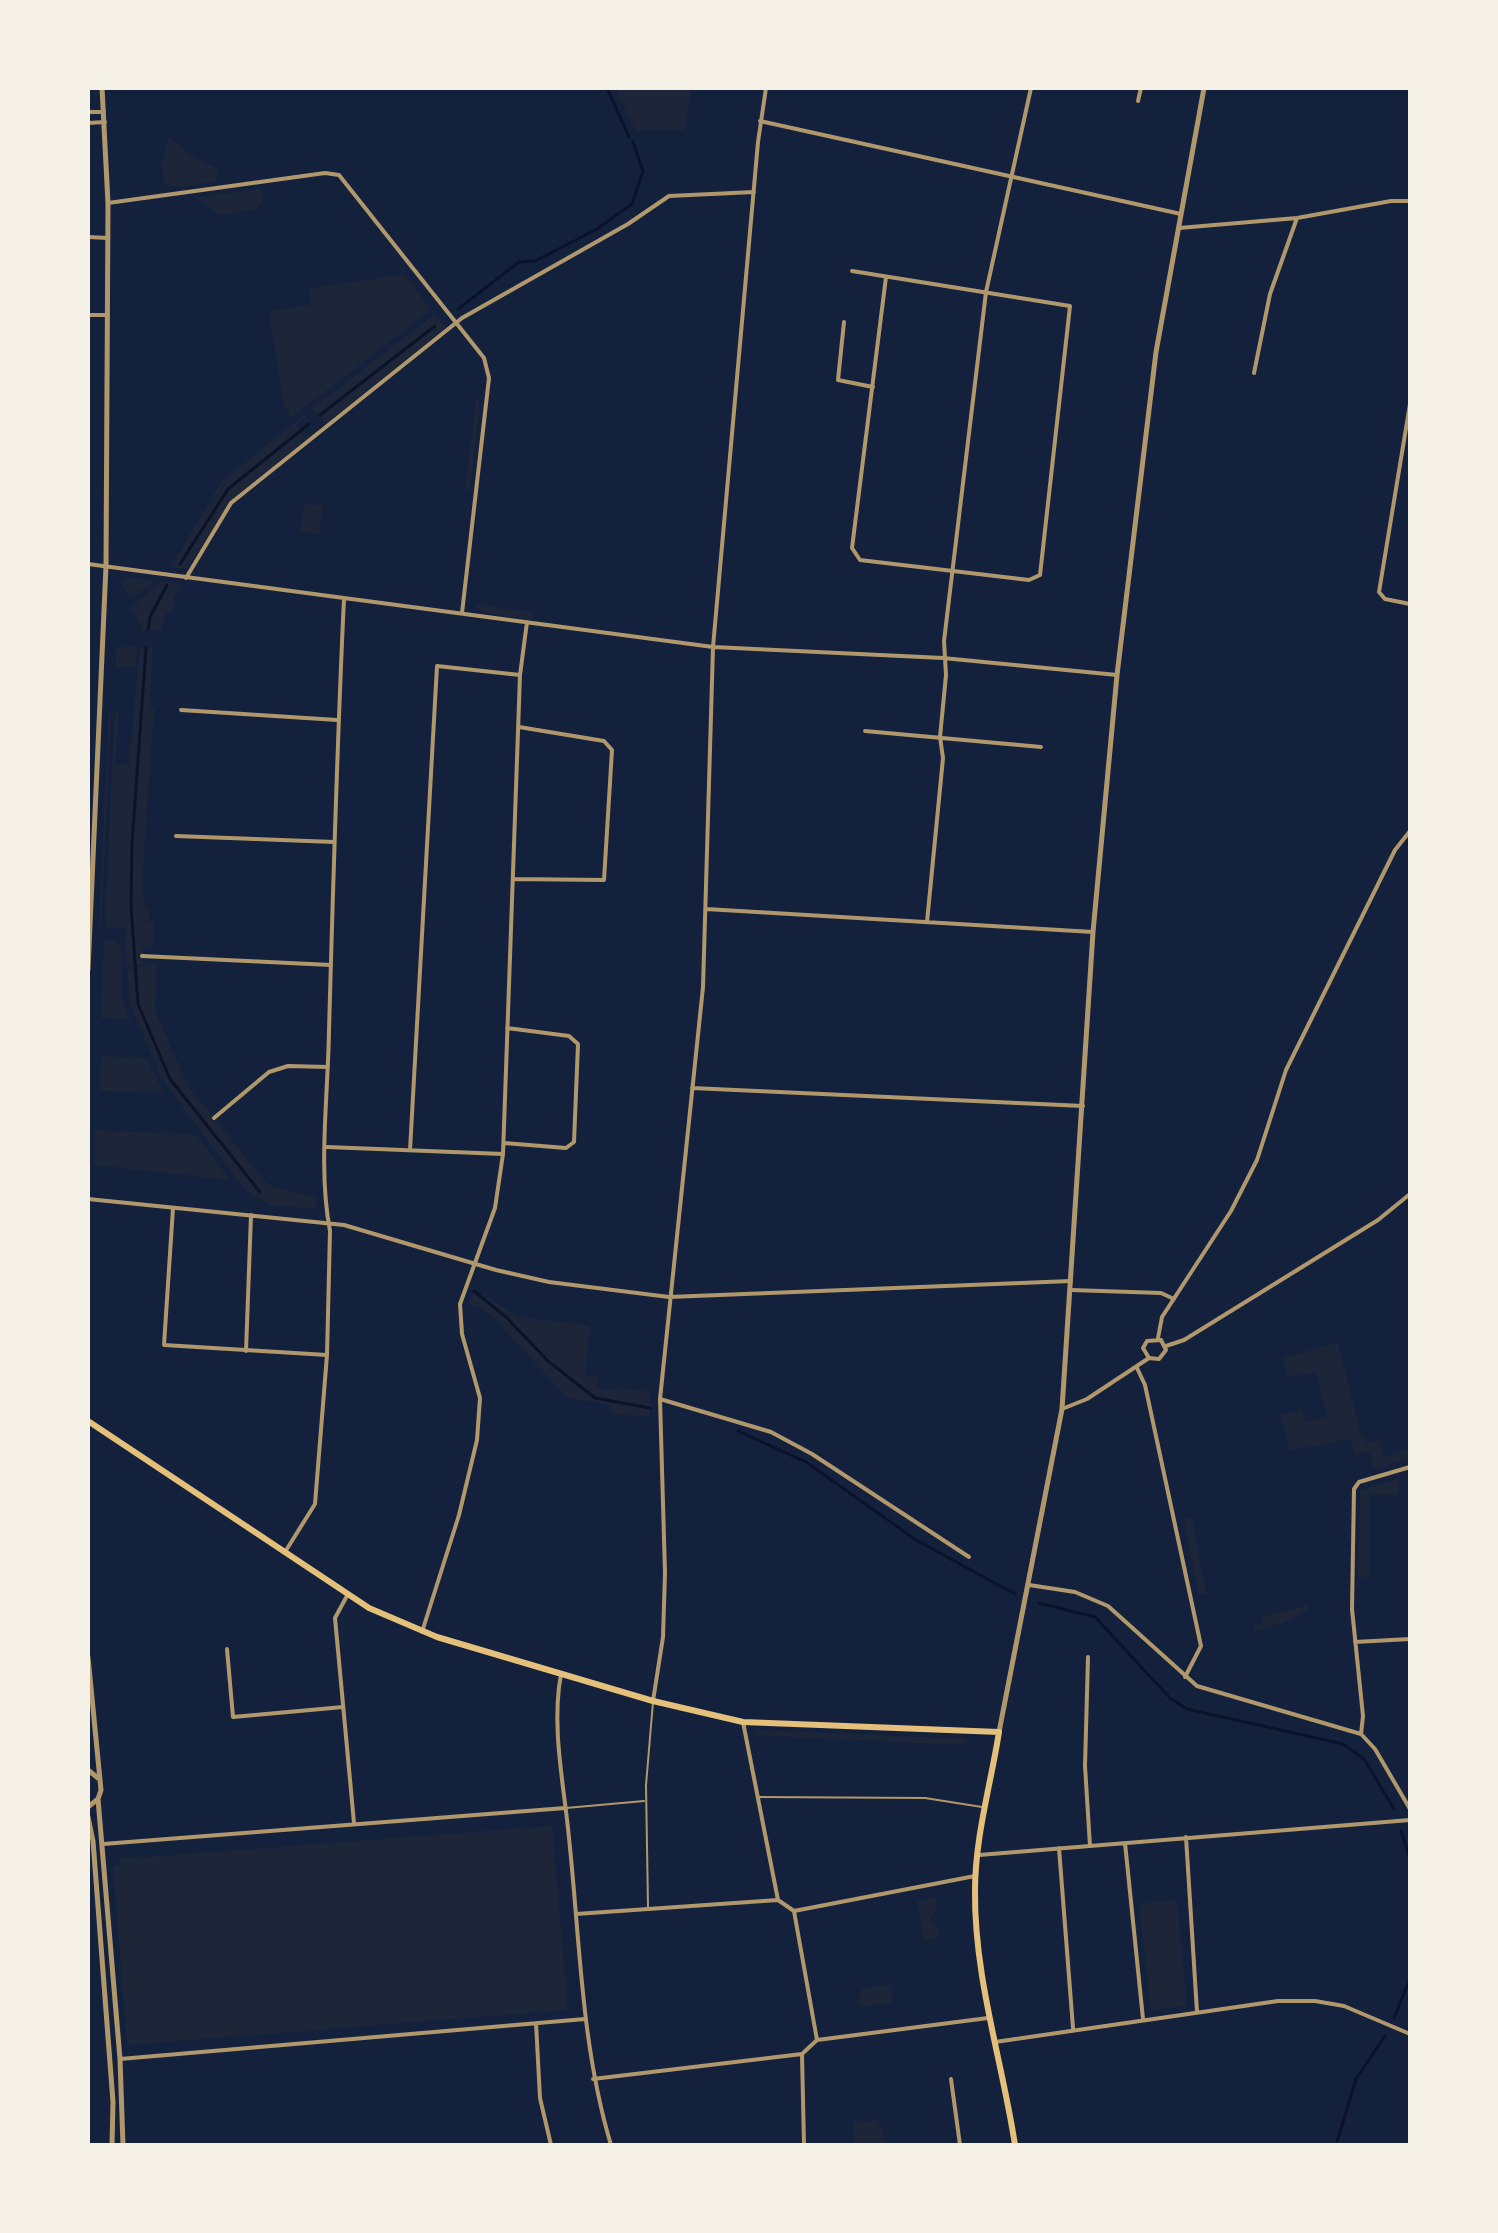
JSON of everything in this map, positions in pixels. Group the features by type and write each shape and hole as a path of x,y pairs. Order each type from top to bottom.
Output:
{"main road":[{"path":"88,1421 348,1594 382,1615 422,1632 653,1701 743,1722 999,1732 974,1891 988,2018 1015,2145"}],"street":[{"path":"88,970 106,566 108,203 102,88"},
{"path":"653,1701 663,1637 665,1573 660,1399 692,1088 706,909 713,647 760,121 766,88"},
{"path":"927,922 943,758 940,737 946,675 943,658 986,292 1031,88"},
{"path":"1138,101 1141,88"},
{"path":"999,1732 1062,1409 1093,932 1117,675 1139,477 1204,88"},
{"path":"88,112 104,112"},
{"path":"760,121 1181,214"},
{"path":"88,123 105,122"},
{"path":"108,203 325,173 339,175 484,358 489,378 462,613"},
{"path":"186,578 231,503 456,323 628,224 669,196 754,192"},
{"path":"1179,228 1297,218 1391,201 1410,201"},
{"path":"1254,373 1270,294 1297,218"},
{"path":"88,237 108,238"},
{"path":"852,271 1070,306 1040,575 1029,580 860,560 852,548 886,277"},
{"path":"88,315 107,315"},
{"path":"844,322 838,380 873,387"},
{"path":"1410,404 1379,592 1385,599 1410,604"},
{"path":"88,564 713,647 943,658 1117,675"},
{"path":"285,1552 315,1504 327,1355 329,1223 325,1218 328,1067 337,720 344,599"},
{"path":"422,1632 459,1515 481,1412 459,1318 473,1263 495,1208 503,1154 520,675 527,622"},
{"path":"410,1150 437,666 520,675"},
{"path":"181,710 337,720"},
{"path":"512,879 598,883 606,876 610,744 519,727"},
{"path":"865,731 1041,747"},
{"path":"1158,1338 1162,1317 1231,1211 1257,1160 1286,1070 1361,915 1395,850 1410,831"},
{"path":"176,836 334,842"},
{"path":"706,909 1093,932"},
{"path":"142,956 331,965"},
{"path":"504,1143 566,1148 574,1142 578,1044 569,1036 507,1028"},
{"path":"214,1118 269,1072 288,1066 328,1067"},
{"path":"692,1088 1083,1106"},
{"path":"327,1147 503,1154"},
{"path":"1166,1346 1184,1340 1344,1242 1410,1194"},
{"path":"88,1199 329,1223 549,1282 669,1297 1071,1281"},
{"path":"173,1208 164,1345 327,1355"},
{"path":"246,1351 251,1215"},
{"path":"1071,1290 1161,1293 1174,1299"},
{"path":"1158,1338 1166,1346"},
{"path":"1149,1358 1144,1345 1150,1339 1158,1338"},
{"path":"1062,1409 1087,1399 1149,1358 1163,1357 1166,1346"},
{"path":"1137,1368 1148,1397 1201,1646 1185,1677"},
{"path":"660,1399 771,1432 812,1454 969,1557"},
{"path":"1361,1734 1363,1716 1351,1584 1354,1489 1359,1482 1410,1467"},
{"path":"1029,1585 1075,1592 1108,1606 1131,1623 1185,1677 1221,1696 1361,1734 1375,1749 1410,1809"},
{"path":"348,1594 335,1618 354,1824"},
{"path":"1355,1642 1410,1639"},
{"path":"227,1649 233,1717 343,1707"},
{"path":"88,1657 101,1790 98,1799 120,2059 123,2145"},
{"path":"1088,1657 1085,1766 1090,1846"},
{"path":"561,1674 557,1694 585,2019 593,2079 611,2145"},
{"path":"743,1722 778,1900"},
{"path":"88,1770 98,1779"},
{"path":"88,1807 98,1799"},
{"path":"102,1841 565,1808"},
{"path":"88,1817 93,1841 113,2102 112,2145"},
{"path":"979,1855 1410,1820"},
{"path":"1186,1837 1197,2012"},
{"path":"1125,1843 1143,2019"},
{"path":"1059,1848 1073,2028"},
{"path":"794,1911 975,1876"},
{"path":"576,1914 778,1900 794,1911 817,2040"},
{"path":"995,2042 1073,2028 1278,2001 1315,2001 1344,2006 1410,2034"},
{"path":"593,2079 802,2054 817,2040 988,2018"},
{"path":"120,2059 585,2019"},
{"path":"536,2023 540,2098 551,2145"},
{"path":"802,2054 804,2145"},
{"path":"951,2079 960,2145"}],"lane":[{"path":"649,1908 646,1801 653,1701"},
{"path":"758,1797 925,1798 987,1808"},
{"path":"565,1808 646,1801"}],"shaded area":[{"path":"615,88 692,88 685,130 642,129 636,132"},
{"path":"169,136 192,157 217,168 217,181 180,187 164,185 162,161"},
{"path":"261,189 262,200 257,209 220,215 195,198"},
{"path":"404,274 431,310 291,418 284,404 270,317 274,311 311,304 309,289"},
{"path":"434,315 446,328 323,426 322,417 311,409"},
{"path":"476,400 480,401 470,490 465,490"},
{"path":"304,415 306,417 296,425 305,437 318,431 238,494 187,568 170,568 222,481"},
{"path":"304,503 323,506 319,534 300,532"},
{"path":"126,577 156,581 130,599 121,582"},
{"path":"162,581 182,584 174,597 173,612 166,612 160,631 143,630 131,608"},
{"path":"473,604 534,612 533,620 486,613"},
{"path":"122,646 137,647 136,667 116,666 116,650"},
{"path":"140,647 153,648 149,705 154,710 142,882 145,909 149,910 149,922 153,922 153,946 143,947 143,962 150,963 127,967 125,928 107,927 106,902 115,711 119,713 115,764 129,765"},
{"path":"109,708 111,708 99,929"},
{"path":"104,939 114,940 121,948 122,998 135,1037 127,1019 101,1018"},
{"path":"157,963 155,1011 188,1086 268,1185 318,1198 315,1209 270,1205 246,1191 161,1078 130,1003 127,969"},
{"path":"101,1056 146,1058 164,1092 99,1091"},
{"path":"95,1130 196,1135 230,1180 94,1165"},
{"path":"474,1290 520,1317 590,1326 585,1376 597,1377 597,1389 649,1390 650,1416 614,1415 607,1404 567,1398 493,1317 481,1308 468,1305"},
{"path":"1338,1343 1361,1435 1367,1443 1379,1440 1384,1456 1410,1449 1410,1459 1374,1469 1370,1452 1355,1454 1350,1439 1290,1451 1281,1415 1302,1410 1305,1422 1327,1416 1316,1372 1288,1378 1282,1358"},
{"path":"1399,1478 1398,1495 1370,1495 1369,1578 1358,1578 1360,1491"},
{"path":"1199,1516 1192,1518 1206,1593 1214,1592 1199,1595 1184,1519"},
{"path":"1308,1605 1310,1609 1283,1623 1254,1631 1253,1625 1263,1623 1262,1617"},
{"path":"759,1730 968,1739 963,1745 752,1735"},
{"path":"552,1826 568,2010 127,2045 113,1866 119,1865 119,1859"},
{"path":"935,1897 937,1909 930,1918 938,1928 940,1937 924,1940 918,1900"},
{"path":"1177,1900 1187,2006 1151,2010 1139,1903"},
{"path":"891,1984 893,2002 866,2006 858,2002 862,1988"},
{"path":"878,2120 887,2145 854,2145 853,2122"}],"waterway":[{"path":"607,88 629,137"},
{"path":"458,309 519,262 535,261 597,229 632,204 643,171 633,142"},
{"path":"320,415 435,326"},
{"path":"180,564 228,489 309,424"},
{"path":"148,629 150,617 167,585"},
{"path":"146,648 132,844 131,905 138,1004 170,1079 260,1192"},
{"path":"474,1291 507,1318 548,1361 595,1398 650,1408"},
{"path":"738,1431 806,1462 916,1540 1015,1594"},
{"path":"1039,1603 1095,1617 1170,1698 1187,1709 1343,1744 1364,1759 1394,1809"},
{"path":"1401,1831 1410,1859"},
{"path":"1394,2018 1410,1979"},
{"path":"1336,2145 1356,2079 1385,2036"}]}
